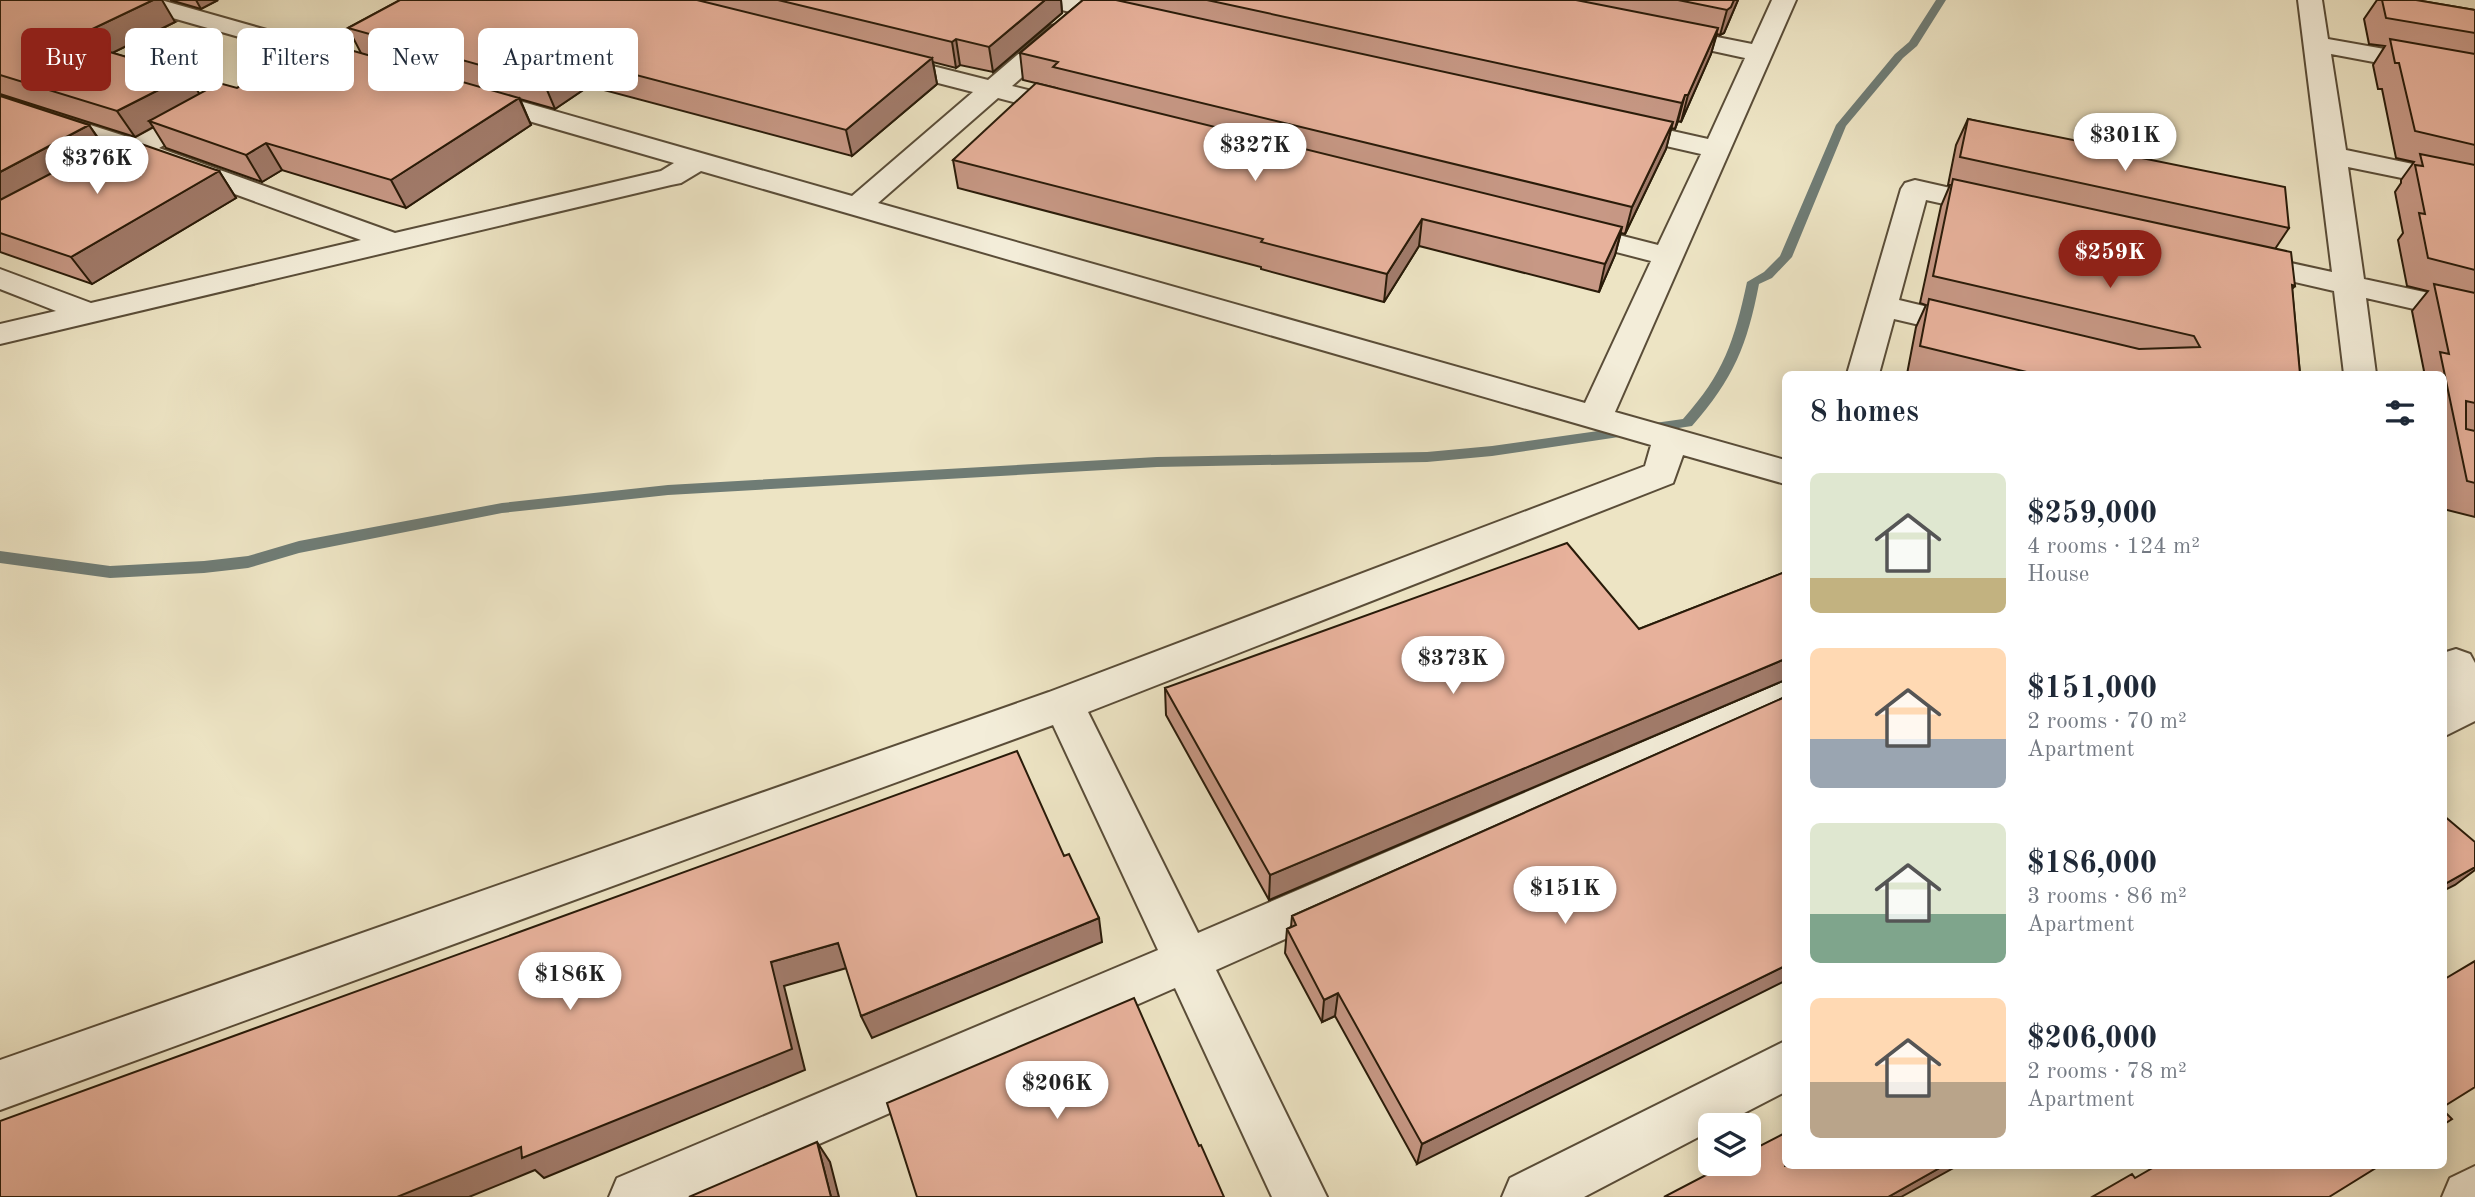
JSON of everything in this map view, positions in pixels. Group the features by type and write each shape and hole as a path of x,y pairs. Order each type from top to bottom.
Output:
{"street":[{"path":"135,0 237,29"},
{"path":"1048,0 1091,4 1153,24"},
{"path":"1595,418 1784,0"},
{"path":"2310,0 2333,156 2360,371"},
{"path":"857,206 1091,4"},
{"path":"1640,29 1759,53"},
{"path":"2316,44 2475,73"},
{"path":"858,55 1101,116"},
{"path":"454,91 1782,471"},
{"path":"80,180 232,97"},
{"path":"0,104 136,149 393,242"},
{"path":"1595,122 1716,149"},
{"path":"2333,156 2475,185"},
{"path":"0,334 671,177 697,161"},
{"path":"1864,371 1915,189 2023,213"},
{"path":"1546,226 1668,256"},
{"path":"2213,255 2475,313"},
{"path":"0,278 89,313"},
{"path":"1882,306 2002,335"},
{"path":"0,1085 1065,704 1660,474 1670,439"},
{"path":"2447,718 2465,707 2458,666"},
{"path":"636,1197 1187,960 1782,698"},
{"path":"1065,704 1300,1197"},
{"path":"1529,1197 1782,1067"},
{"path":"2469,1197 2475,1193"}],"building":[{"path":"0,0 153,0 94,28 21,28 21,81 0,75"},
{"path":"400,0 697,0 932,58 846,130 638,75 638,28 478,28 478,64 464,61 464,28 368,28 368,34 348,28"},
{"path":"778,0 1045,0 989,47 956,39 952,42"},
{"path":"1083,0 1116,0 1673,122 1632,207 1053,67 1058,62 1020,53"},
{"path":"1207,0 1576,0 1718,28 1682,103"},
{"path":"1678,0 1734,0 1727,10"},
{"path":"2382,0 2416,0 2475,10 2475,33 2386,18"},
{"path":"2390,39 2475,54 2475,145 2415,131 2399,63 2395,63"},
{"path":"354,51 368,55 368,91 464,91 464,82 478,86 478,91 494,91 519,98 391,180 266,143 246,155 149,121 204,91 223,91 223,84 237,88 237,91 354,91"},
{"path":"111,52 125,56 125,91 156,91 117,111 52,91 111,91"},
{"path":"1036,83 1622,227 1605,264 1422,219 1387,274 1261,242 1263,239 953,160"},
{"path":"0,96 89,125 0,172"},
{"path":"1968,119 2098,145 2097,149 2285,187 2289,228 1960,157"},
{"path":"121,137 219,171 71,257 0,233 0,200"},
{"path":"2420,154 2475,165 2475,270 2428,258 2419,213 2425,214 2415,165 2423,166"},
{"path":"1953,179 2291,252 2300,371 2023,371 1920,346 1929,299 2139,349 2200,347 2194,336 1933,276"},
{"path":"2434,284 2475,293 2475,403 2466,401 2466,429 2475,431 2475,483 2467,481 2447,385 2447,371 2444,371 2440,352 2449,354"},
{"path":"1567,543 1639,629 1782,573 1782,660 1270,875 1165,688"},
{"path":"1782,698 1782,967 1422,1144 1338,993 1324,1000 1287,929 1296,925 1292,916"},
{"path":"1017,751 1064,856 1069,854 1099,918 861,1016 838,943 771,962 792,1049 522,1158 521,1147 397,1197 0,1197 0,1121"},
{"path":"2447,818 2475,842 2475,867 2447,883"},
{"path":"2475,961 2475,1087 2447,1104 2447,978"},
{"path":"1134,998 1224,1197 917,1197 887,1103"},
{"path":"1782,1135 1782,1169 1938,1169 1888,1197 1664,1197 1704,1176 1761,1176 1761,1145"},
{"path":"817,1142 831,1197 689,1197"},
{"path":"2151,1169 2374,1169 2329,1197 2092,1197 2132,1174 2135,1178"}],"waterway":[{"path":"0,557 110,572 204,567 248,562 299,547 502,508 668,490 1157,462 1427,457 1492,451 1687,423 1715,389 1733,358 1753,282 1768,275 1786,257 1841,125 1899,56 1913,44 1941,0"}]}
